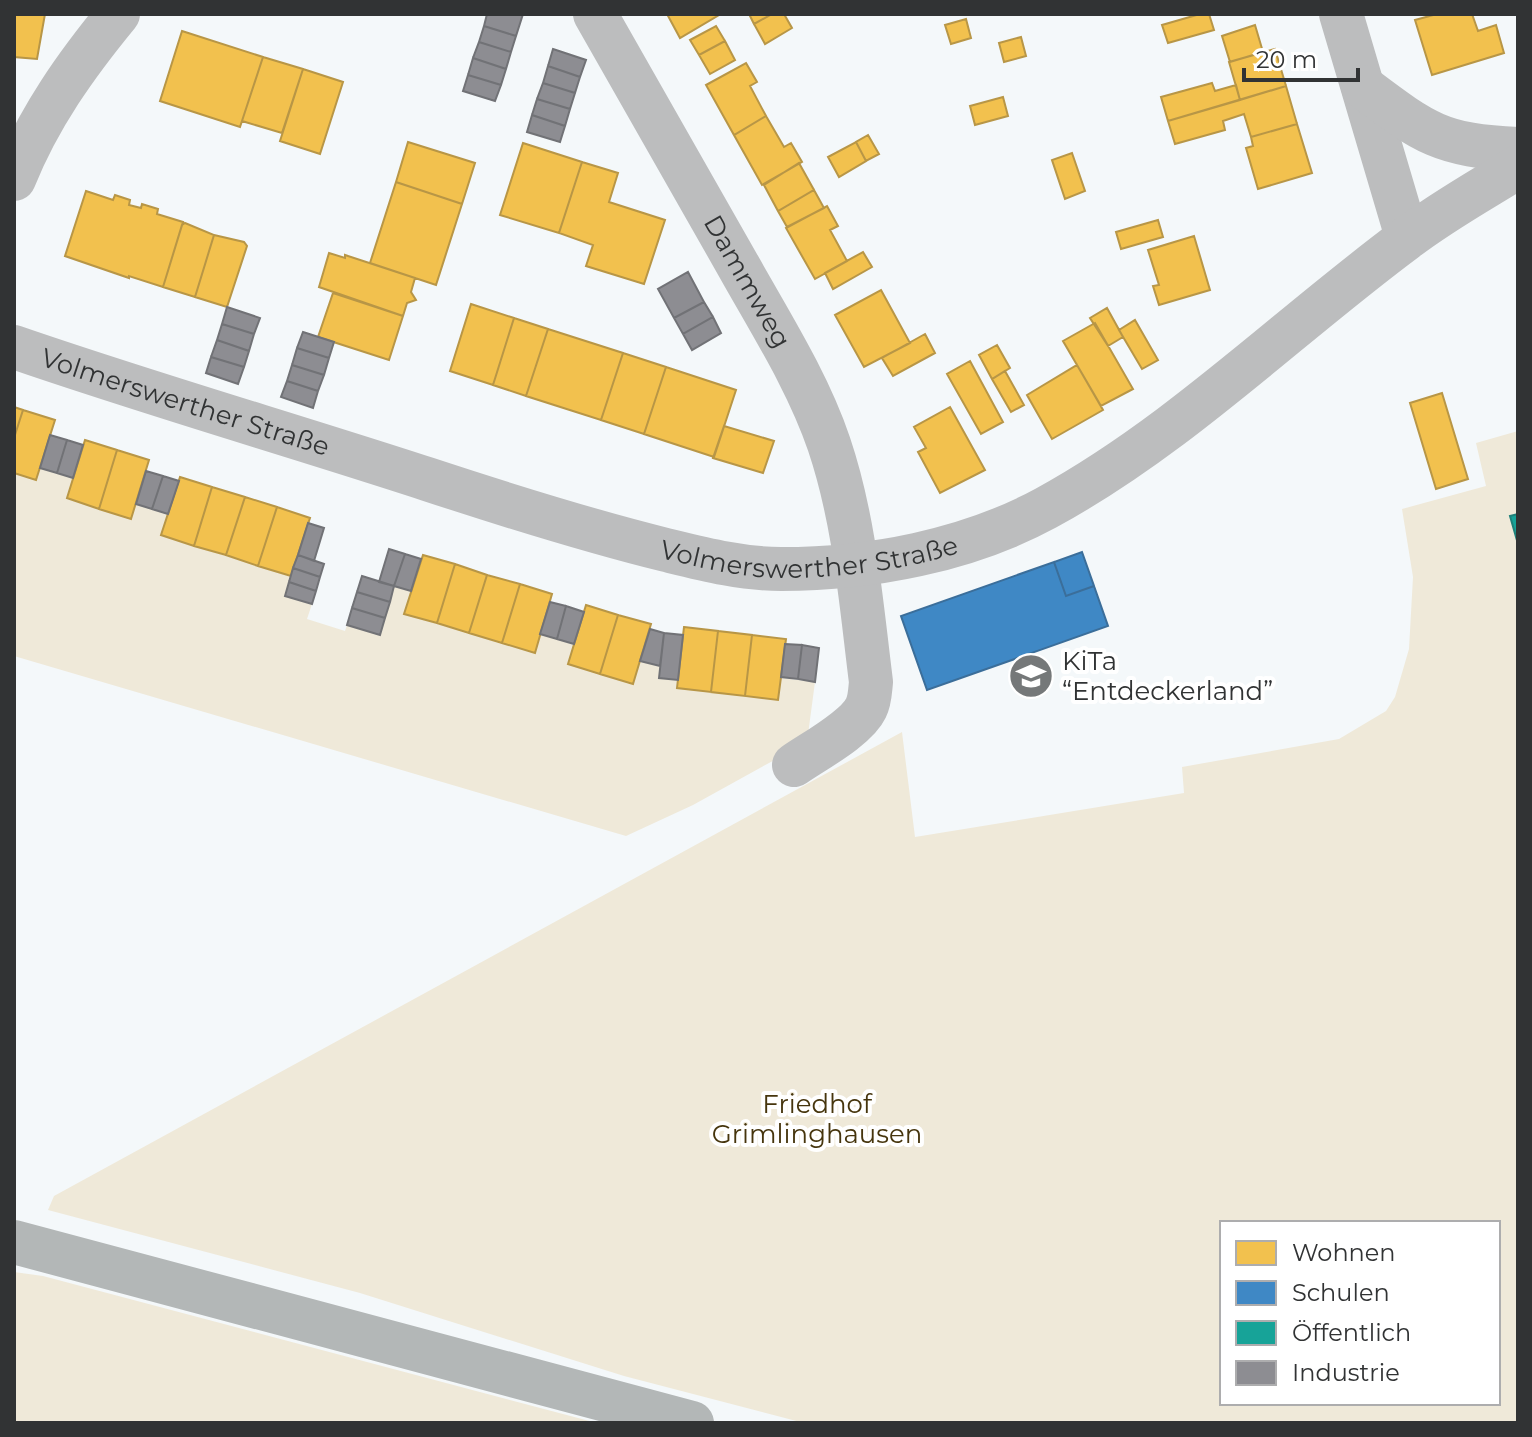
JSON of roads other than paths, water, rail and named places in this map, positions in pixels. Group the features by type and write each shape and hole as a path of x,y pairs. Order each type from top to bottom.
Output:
{"main road":[{"path":"14,1242 692,1423"}],"street":[{"path":"14,179 28,145 52,102 118,14"},
{"name":"Dammweg","path":"595,14 782,343 814,405 830,445 842,490 857,565 871,682 870,698 865,711 855,722 794,765"},
{"path":"1341,14 1407,237"},
{"path":"1363,87 1431,134 1455,143 1518,149"},
{"name":"Volmerswerther Straße","path":"14,347 581,529 744,566 778,569 857,565 957,544 1054,503 1123,461 1170,427 1407,237 1518,167"}],"place":[{"name":"KiTa “Entdeckerland”","path":"1031,676"}],"park label":[{"name":"Friedhof Grimlinghausen","path":"817,1119"}]}
